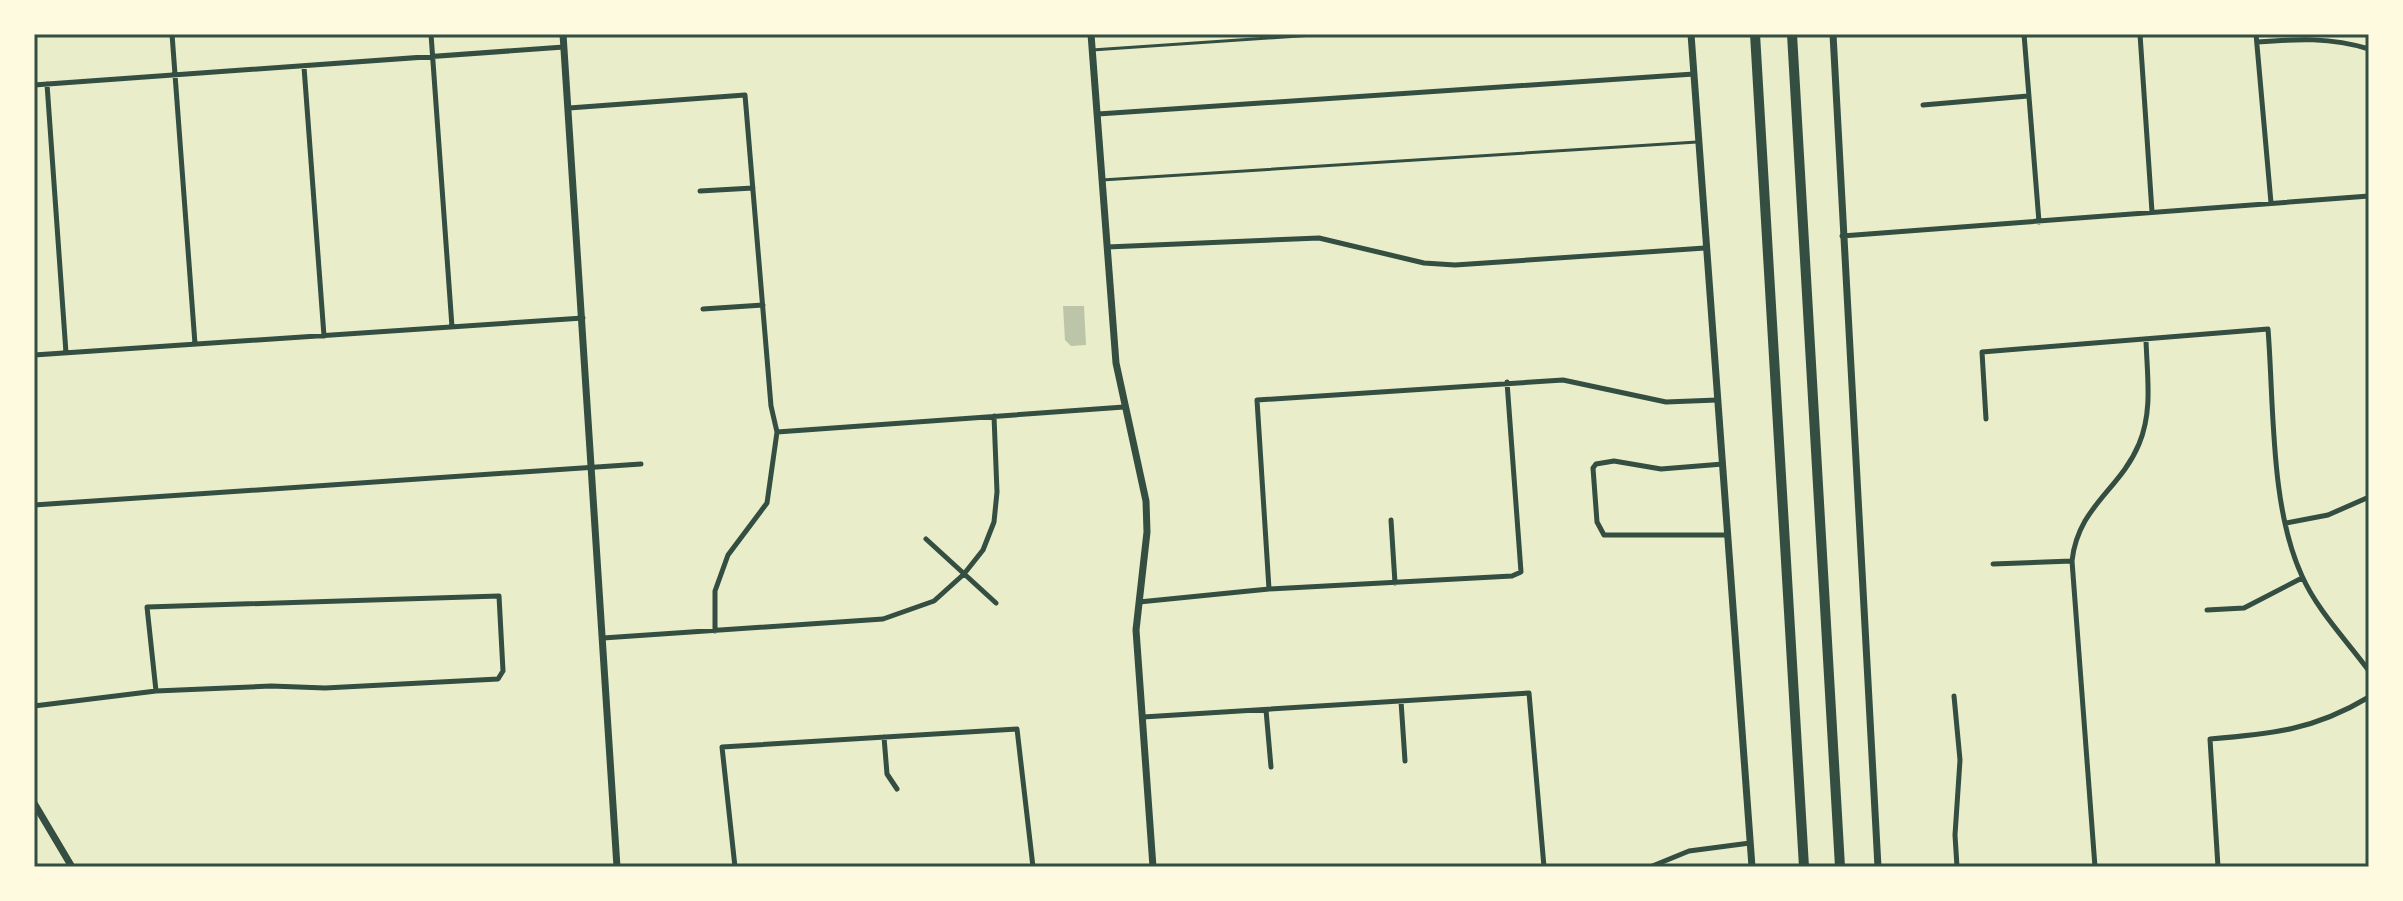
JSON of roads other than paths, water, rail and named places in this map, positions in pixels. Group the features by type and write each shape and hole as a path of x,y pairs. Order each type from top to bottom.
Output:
{"highway":[{"path":"1753,34 1764,166 1804,867"},
{"path":"1792,35 1840,867"}],"street":[{"path":"172,34 195,344"},
{"path":"431,34 452,327"},
{"path":"563,34 617,867"},
{"path":"1091,34 1116,363 1124,407 1142,468 1146,501 1147,532 1136,630 1153,867"},
{"path":"1691,34 1752,867"},
{"path":"1833,34 1841,236 1878,867"},
{"path":"2024,34 2039,222"},
{"path":"2140,34 2152,212"},
{"path":"2256,34 2271,203"},
{"path":"2257,42 2309,38 2339,40 2369,49"},
{"path":"34,85 564,47"},
{"path":"304,67 324,336"},
{"path":"1098,114 1694,74"},
{"path":"47,84 66,353"},
{"path":"569,108 745,95 771,406 777,432 767,503 728,555 715,591 715,631"},
{"path":"1923,105 2028,96"},
{"path":"700,191 753,188"},
{"path":"1841,236 2369,196"},
{"path":"1107,247 1319,238 1424,263 1455,265 1705,248"},
{"path":"703,309 763,305"},
{"path":"34,355 583,318"},
{"path":"1986,419 1982,352 2268,329 2286,523 2302,578 2369,671"},
{"path":"2095,867 2072,561 2077,532 2086,515 2124,470 2138,446 2147,419 2146,340"},
{"path":"1269,589 1257,400 1563,380 1666,402 1718,400"},
{"path":"1138,602 1269,589 1512,576 1521,572 1507,382"},
{"path":"777,432 1124,407"},
{"path":"603,638 883,619 934,601 964,574 983,550 994,522 997,492 994,416"},
{"path":"1723,464 1661,469 1614,461 1596,464 1593,468 1600,532 1612,537 1728,535"},
{"path":"34,505 641,464"},
{"path":"2286,523 2328,515 2369,497"},
{"path":"1391,520 1395,583"},
{"path":"926,539 996,603"},
{"path":"1993,564 2072,561"},
{"path":"2207,610 2244,608 2302,578"},
{"path":"34,706 156,691 271,686 325,688 498,679 503,671 499,596 147,607 156,691"},
{"path":"1143,717 1529,693 1544,867"},
{"path":"1954,696 1960,760 1955,815 1957,867"},
{"path":"2218,867 2210,739 2301,729 2341,714 2369,697"},
{"path":"1401,701 1405,761"},
{"path":"1266,710 1271,767"},
{"path":"735,867 722,747 1017,729 1033,867"},
{"path":"884,737 887,774 897,789"},
{"path":"34,803 72,867"},
{"path":"1650,867 1689,851 1750,843"}],"lane":[{"path":"1092,50 1328,34"},
{"path":"1102,180 1698,142"}]}
